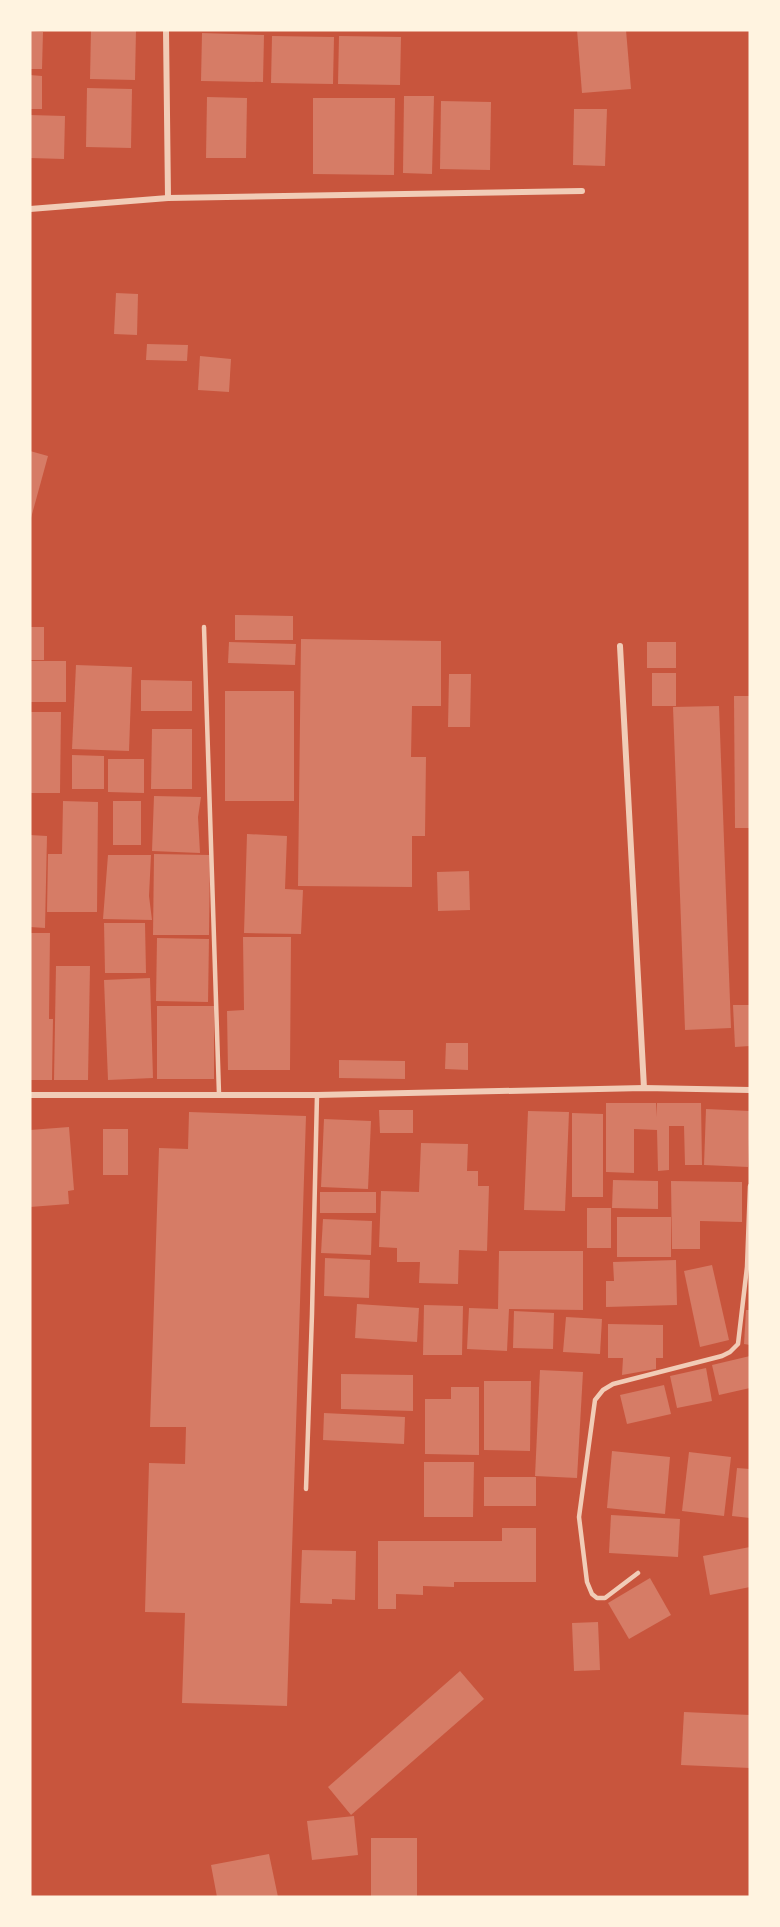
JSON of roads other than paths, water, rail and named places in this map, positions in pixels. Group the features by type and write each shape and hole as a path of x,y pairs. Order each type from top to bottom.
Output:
{"street":[{"path":"166,30 168,198"},
{"path":"30,209 168,198 582,191"},
{"path":"620,646 644,1088"},
{"path":"30,1095 317,1095 644,1088 750,1090"}],"lane":[{"path":"204,627 219,1094"},
{"path":"306,1489 317,1095"},
{"path":"638,1573 606,1598 597,1598 592,1594 586,1582 579,1517 595,1400 603,1390 613,1384 722,1356 738,1344 747,1267 750,1186"}]}
